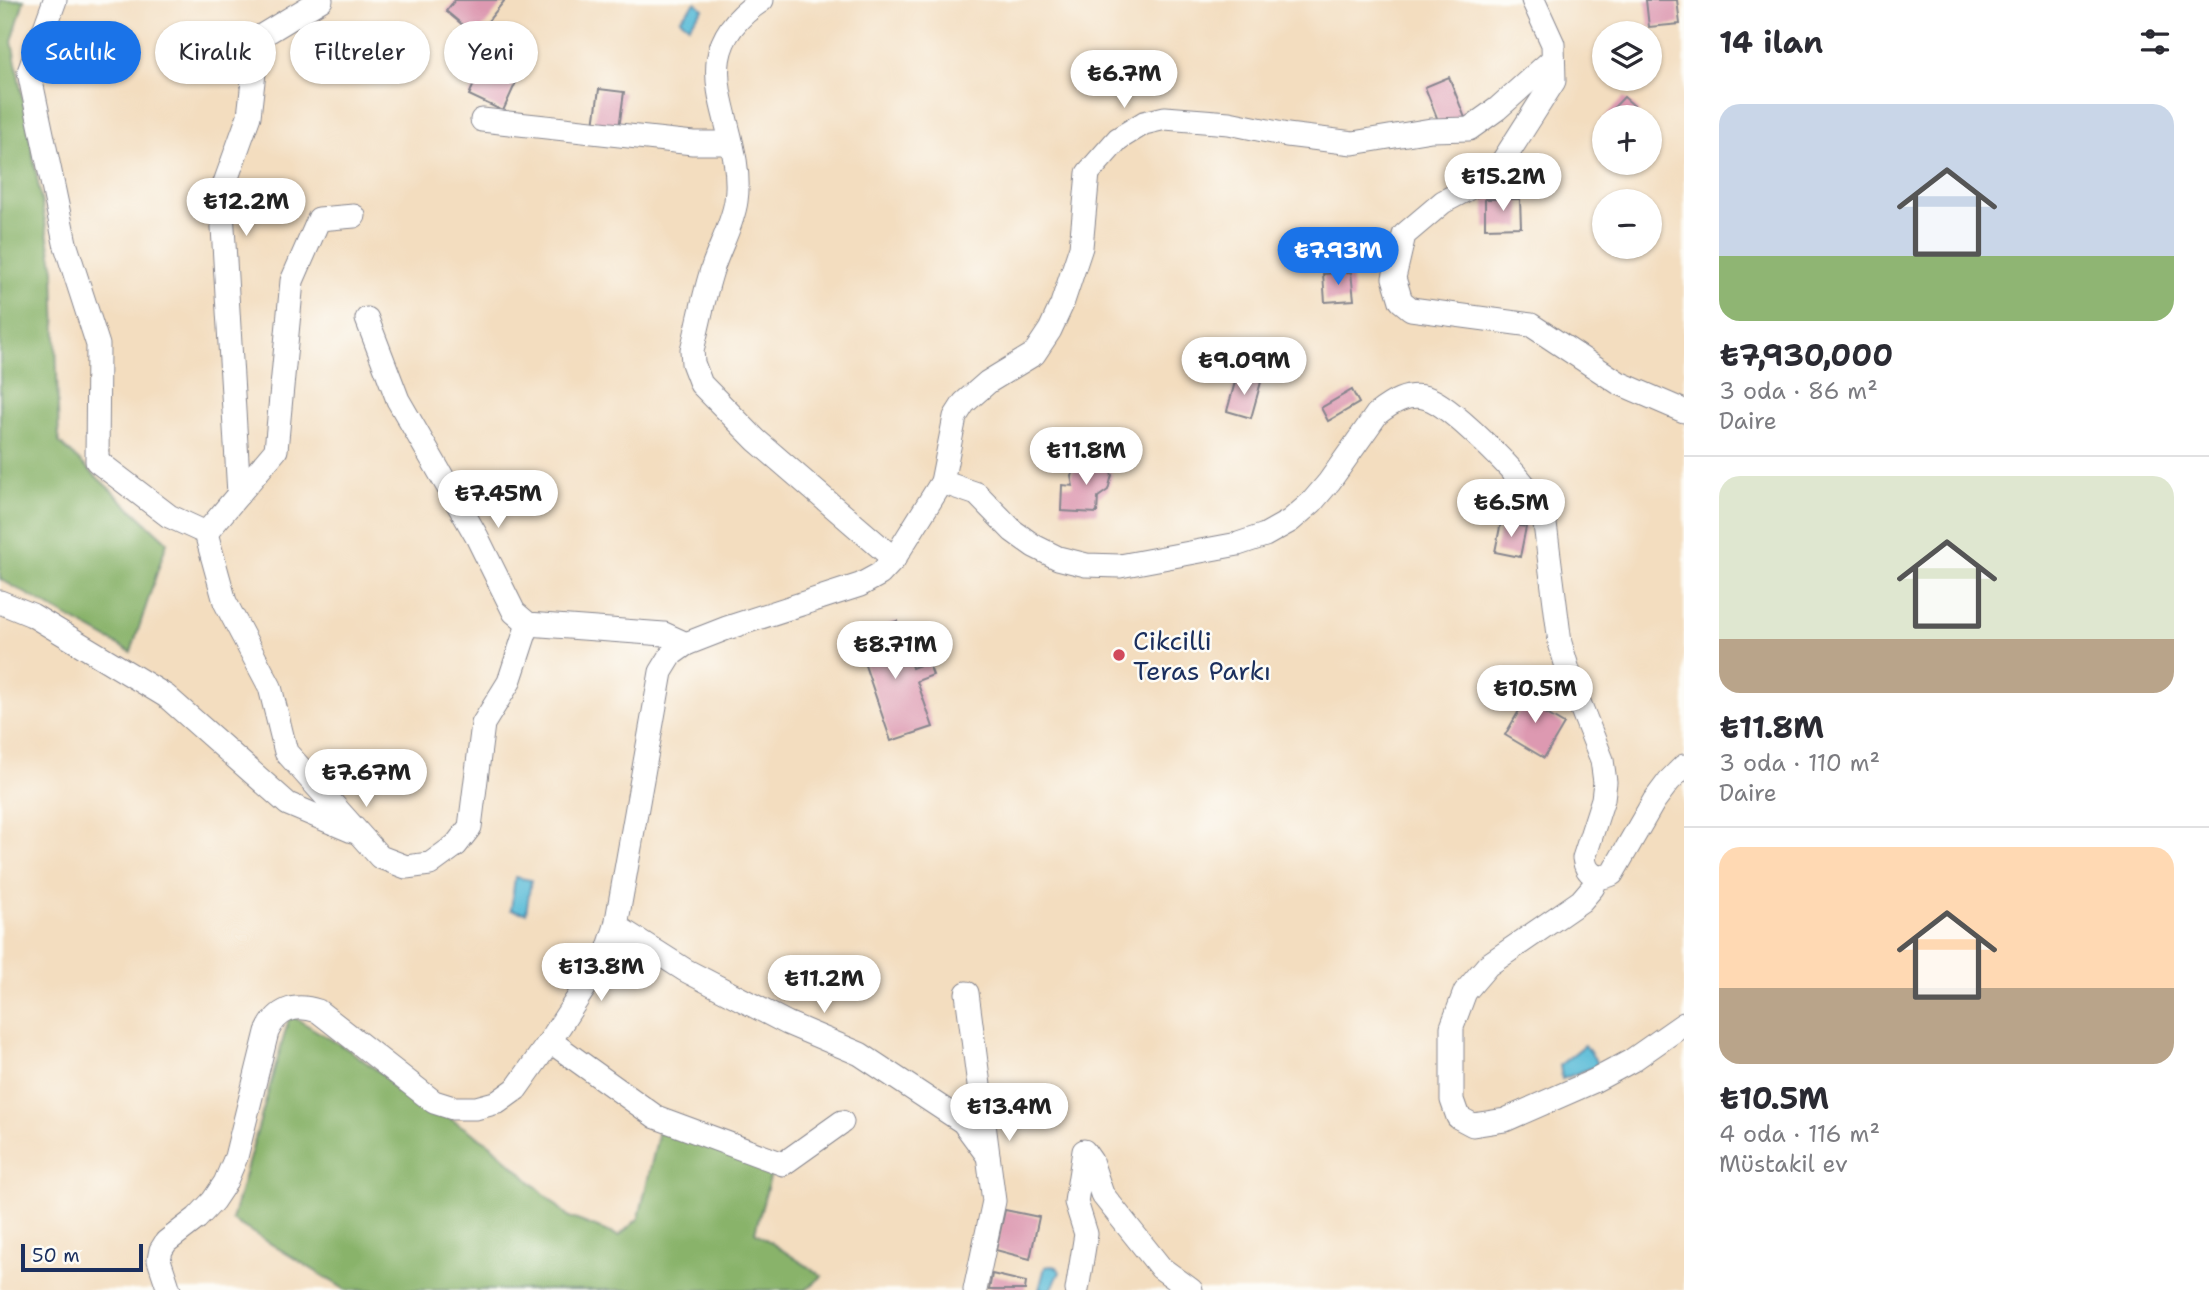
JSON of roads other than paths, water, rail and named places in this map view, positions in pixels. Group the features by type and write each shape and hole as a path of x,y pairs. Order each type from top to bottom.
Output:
{"street":[{"path":"55,0 29,72 65,243 98,345 97,461 169,516 206,533 225,602 270,687 286,752 380,857 406,867 429,864 456,845 470,827 483,724 509,682 528,624"},
{"path":"239,494 221,194 249,116 258,38 321,0"},
{"path":"762,0 732,25 721,46 716,70 738,184 736,204 713,268 692,350 696,374 701,384 756,440 894,559"},
{"path":"1532,0 1553,44 1554,81 1494,175 1443,202 1404,235 1394,278 1401,301 1411,309 1531,326 1619,383 1684,411"},
{"path":"169,1290 159,1260 161,1250 166,1242 213,1201 225,1183 236,1157 267,1032 272,1020 282,1011 305,1007 318,1012 434,1101 453,1108 476,1108 498,1101 516,1089 551,1041 607,953 616,926 661,672 672,654 686,644 727,628 860,585 880,574 894,559 942,482 954,417 964,403 988,382 1034,354 1050,330 1062,304 1081,247 1088,173 1118,139 1144,123 1165,118 1230,123 1287,135 1353,143 1431,130 1469,129 1553,59"},
{"path":"482,120 693,143 731,143"},
{"path":"206,533 276,450 292,281 318,219 354,216"},
{"path":"367,319 398,400 477,537 514,612 528,624 664,634 686,644"},
{"path":"942,482 977,494 1013,531 1058,558 1086,565 1119,566 1238,544 1265,535 1312,502 1377,414 1389,404 1414,397 1428,398 1469,427 1527,489 1545,524 1560,643 1573,687 1602,760 1605,782 1603,799 1584,858 1585,867 1597,877 1612,874 1654,801 1684,766"},
{"path":"0,602 32,615 166,696 288,804 358,834"},
{"path":"1597,877 1593,887 1581,901 1488,965 1465,992 1452,1027 1452,1100 1458,1117 1473,1125 1505,1120 1594,1082 1639,1056 1684,1024"},
{"path":"616,926 685,970 787,1023 860,1054 963,1122 988,1156"},
{"path":"967,993 994,1201 975,1290"},
{"path":"551,1041 656,1118 783,1164 842,1122"},
{"path":"1077,1290 1086,1234 1076,1202 1084,1151 1091,1161 1102,1194 1161,1268 1191,1290"}],"water":[{"path":"696,2 703,9 689,26 680,19"},
{"path":"515,877 531,880 526,913 511,910"},
{"path":"1585,1045 1599,1065 1562,1079 1560,1065"},
{"path":"1045,1267 1057,1267 1060,1272 1051,1290 1039,1290"}],"place":[{"name":"Cikcilli Teras Parkı","path":"1119,655"}]}
